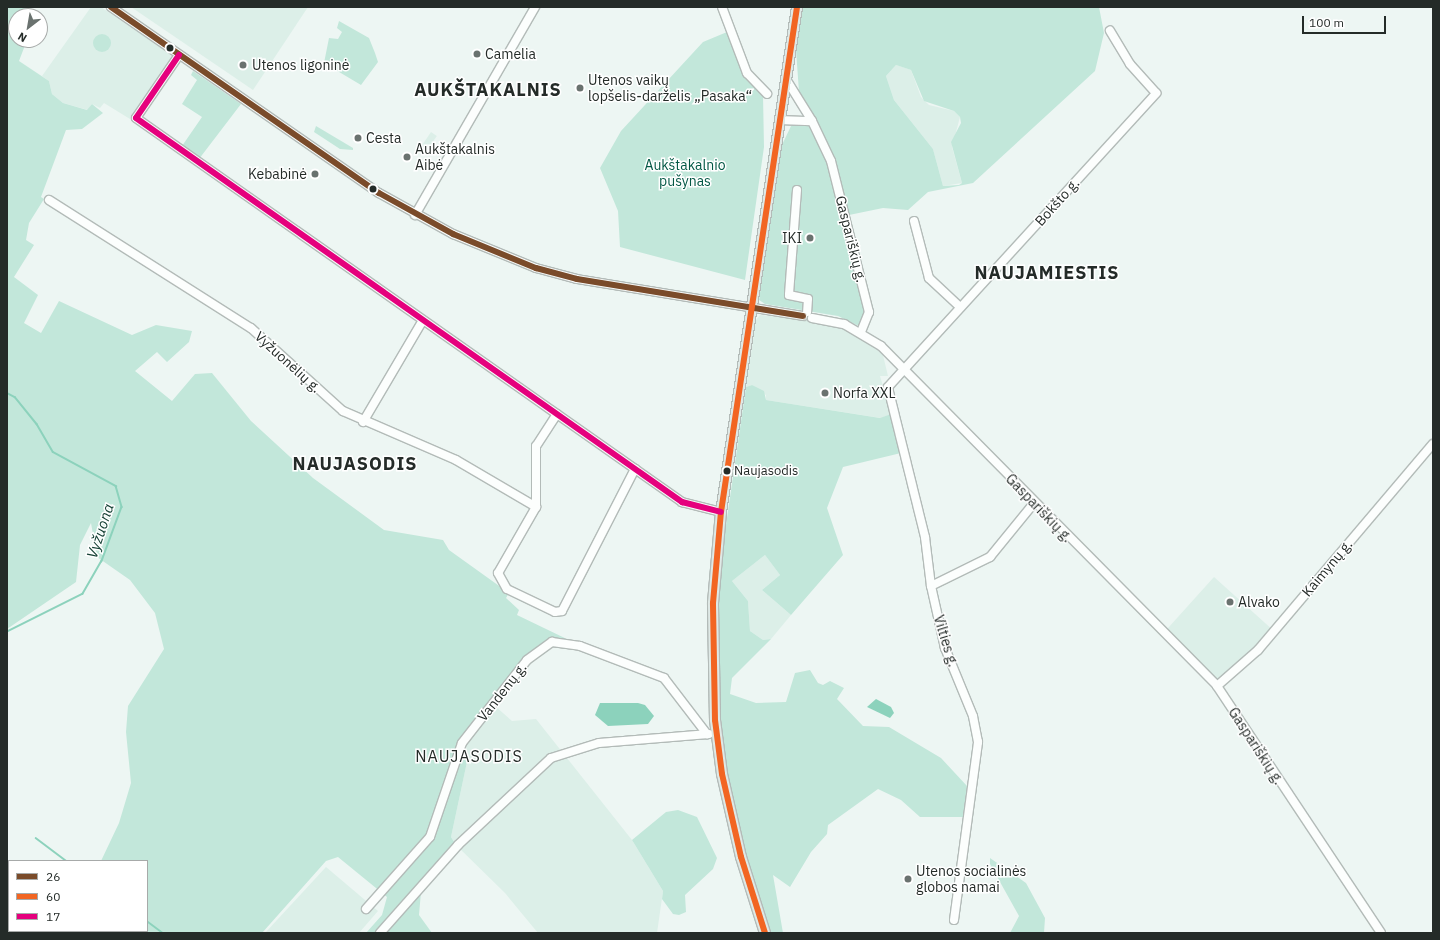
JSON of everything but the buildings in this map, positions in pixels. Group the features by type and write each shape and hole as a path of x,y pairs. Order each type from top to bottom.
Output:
{"main road":[{"path":"765,933 734,832 712,734 713,603 722,512 797,7"}],"street":[{"path":"111,7 179,55 415,215 536,268 577,279 752,309 807,315 861,332"},
{"path":"415,215 535,7"},
{"path":"722,7 747,73 767,94"},
{"name":"Bokšto g.","path":"904,368 1156,93 1130,64 1110,31"},
{"path":"179,55 136,118 686,504 722,512"},
{"name":"Gaspariškių g.","path":"786,79 812,120 831,161 869,312 861,332 904,368 1034,503 1217,686 1381,933"},
{"path":"780,120 812,120"},
{"path":"797,190 789,295 808,299 807,315"},
{"name":"Vyžuonėlių g.","path":"49,200 251,328 336,406 363,422 456,460 536,507"},
{"path":"914,221 929,278 960,307"},
{"path":"363,422 423,320"},
{"name":"Vilties g.","path":"904,368 890,383 888,392 911,475 931,586 945,648 974,716 978,742 954,920"},
{"path":"557,414 536,446 536,507 498,573 508,589 555,612 562,611 635,469"},
{"name":"Kaimynų g.","path":"1217,686 1258,650 1433,444"},
{"path":"931,586 990,557 1034,503"},
{"name":"Vandenų g.","path":"366,909 430,836 462,743 527,660 547,645 580,646 664,678 712,734"},
{"path":"380,933 458,845 531,773 551,758 579,747 712,734"}],"shaded area":[{"path":"91,7 101,7 173,56 130,119 104,103 100,108 92,104 88,110 63,103 52,94 49,81 42,76"},
{"name":"Utenos ligoninė","path":"131,7 308,7 253,90"},
{"path":"896,65 911,70 921,97 929,105 954,111 960,117 952,147 962,183 943,186 933,149 894,100 886,76"},
{"path":"431,132 437,136 427,150 421,146"},
{"path":"760,315 833,323 881,347 888,376 880,376 891,414 881,418 766,400 766,395 752,385 746,387 756,320"},
{"path":"765,555 780,575 762,590 791,615 771,639 763,640 750,631 748,601 732,581"},
{"path":"1214,577 1272,629 1222,684 1164,632"},
{"path":"876,699 891,707 894,713 890,718 867,707"},
{"path":"600,703 638,703 645,705 654,716 648,724 608,726 595,715"},
{"path":"494,705 512,721 536,719 632,840 663,891 657,933 538,933 505,893 456,845 451,837 467,762 465,742"},
{"path":"326,867 378,911 359,933 265,933"}],"green space":[{"path":"7,7 31,8 8,8 8,48 24,48 19,61 49,81 52,94 63,103 87,110 92,104 103,113 82,129 66,130 41,197 44,199 29,223 26,240 34,245 14,277 38,295 24,323 41,333 59,301 132,335 156,325 192,331 189,342 167,362 157,352 135,371 172,401 195,374 212,373 251,421 313,478 384,530 443,540 449,550 509,593 506,598 519,610 517,615 573,642 548,640 536,648 465,742 467,762 451,837 456,845 422,880 419,915 432,933 366,933 382,915 387,897 338,857 326,861 262,933 65,933 148,932 148,860 101,860 119,823 131,783 126,732 128,706 164,649 155,613 130,580 97,557 91,523 80,545 76,582 7,629"},
{"path":"802,7 1099,7 1104,33 1095,71 973,183 928,192 908,210 883,208 849,215 832,156 799,92 796,50","holes":["896,65 911,70 924,101 954,111 960,117 961,123 951,142 962,183 959,185 943,186 933,149 894,100 886,76"]},
{"path":"339,21 369,38 375,53 378,62 361,85 324,63 329,38 338,39 342,32 337,28"},
{"name":"Aukštakalnio pušynas","path":"727,32 744,75 763,95 764,147 745,280 620,247 618,211 600,168 621,131 703,42"},
{"path":"98,34 106,34 111,39 109,50 106,52 98,52 93,47 93,39"},
{"path":"193,71 241,104 199,159 182,146 202,117 182,104 197,80 191,75"},
{"path":"807,125 813,129 829,163 866,315 859,326 838,316 765,304 759,300 780,149 791,126"},
{"path":"316,126 353,148 353,150 340,149 314,132"},
{"path":"752,385 764,391 766,400 880,418 891,414 901,453 843,467 827,508 843,555 791,615 762,590 780,575 765,555 732,581 748,601 750,631 763,640 771,639 732,678 730,694 756,703 786,702 795,673 810,670 818,683 823,685 830,681 844,688 837,699 863,726 889,727 941,758 967,786 963,817 920,817 901,800 878,789 828,825 827,834 811,852 790,887 773,875 783,933 769,933 754,892 725,775 716,648 719,573 746,387"},
{"path":"678,810 697,817 717,858 713,869 685,895 686,912 679,915 673,914 662,899 663,891 632,840 666,812"},
{"path":"990,858 1026,883 1045,918 1044,933 1010,933 1019,916 990,864"}],"waterway":[{"name":"Vyžuona","path":"7,393 15,397 37,424 53,452 116,486 122,507 102,561 83,594 7,632"},
{"path":"36,838 66,860"},
{"path":"148,922 163,933"}],"transit line":[{"name":"26","path":"111,7 379,193 453,234 536,268 577,279 803,316"},
{"name":"60","path":"765,933 741,857 722,774 715,720 713,603 721,512 797,7"},
{"name":"17","path":"179,55 136,118 682,502 721,512"}],"place":[{"name":"Camelia","path":"477,54"},
{"name":"Utenos ligoninė","path":"243,65"},
{"name":"Utenos vaikų lopšelis-darželis „Pasaka“","path":"580,88"},
{"name":"Cesta","path":"358,138"},
{"name":"Aukštakalnis Aibė","path":"407,157"},
{"name":"Kebabinė","path":"315,174"},
{"name":"IKI","path":"810,238"},
{"name":"Norfa XXL","path":"825,393"},
{"name":"Naujasodis","path":"727,471"},
{"name":"Alvako","path":"1230,602"},
{"name":"Utenos socialinės globos namai","path":"908,879"}],"district":[{"name":"AUKŠTAKALNIS","path":"488,90"},
{"name":"NAUJAMIESTIS","path":"1047,273"},
{"name":"NAUJASODIS","path":"355,464"},
{"name":"NAUJASODIS","path":"469,756"}]}
